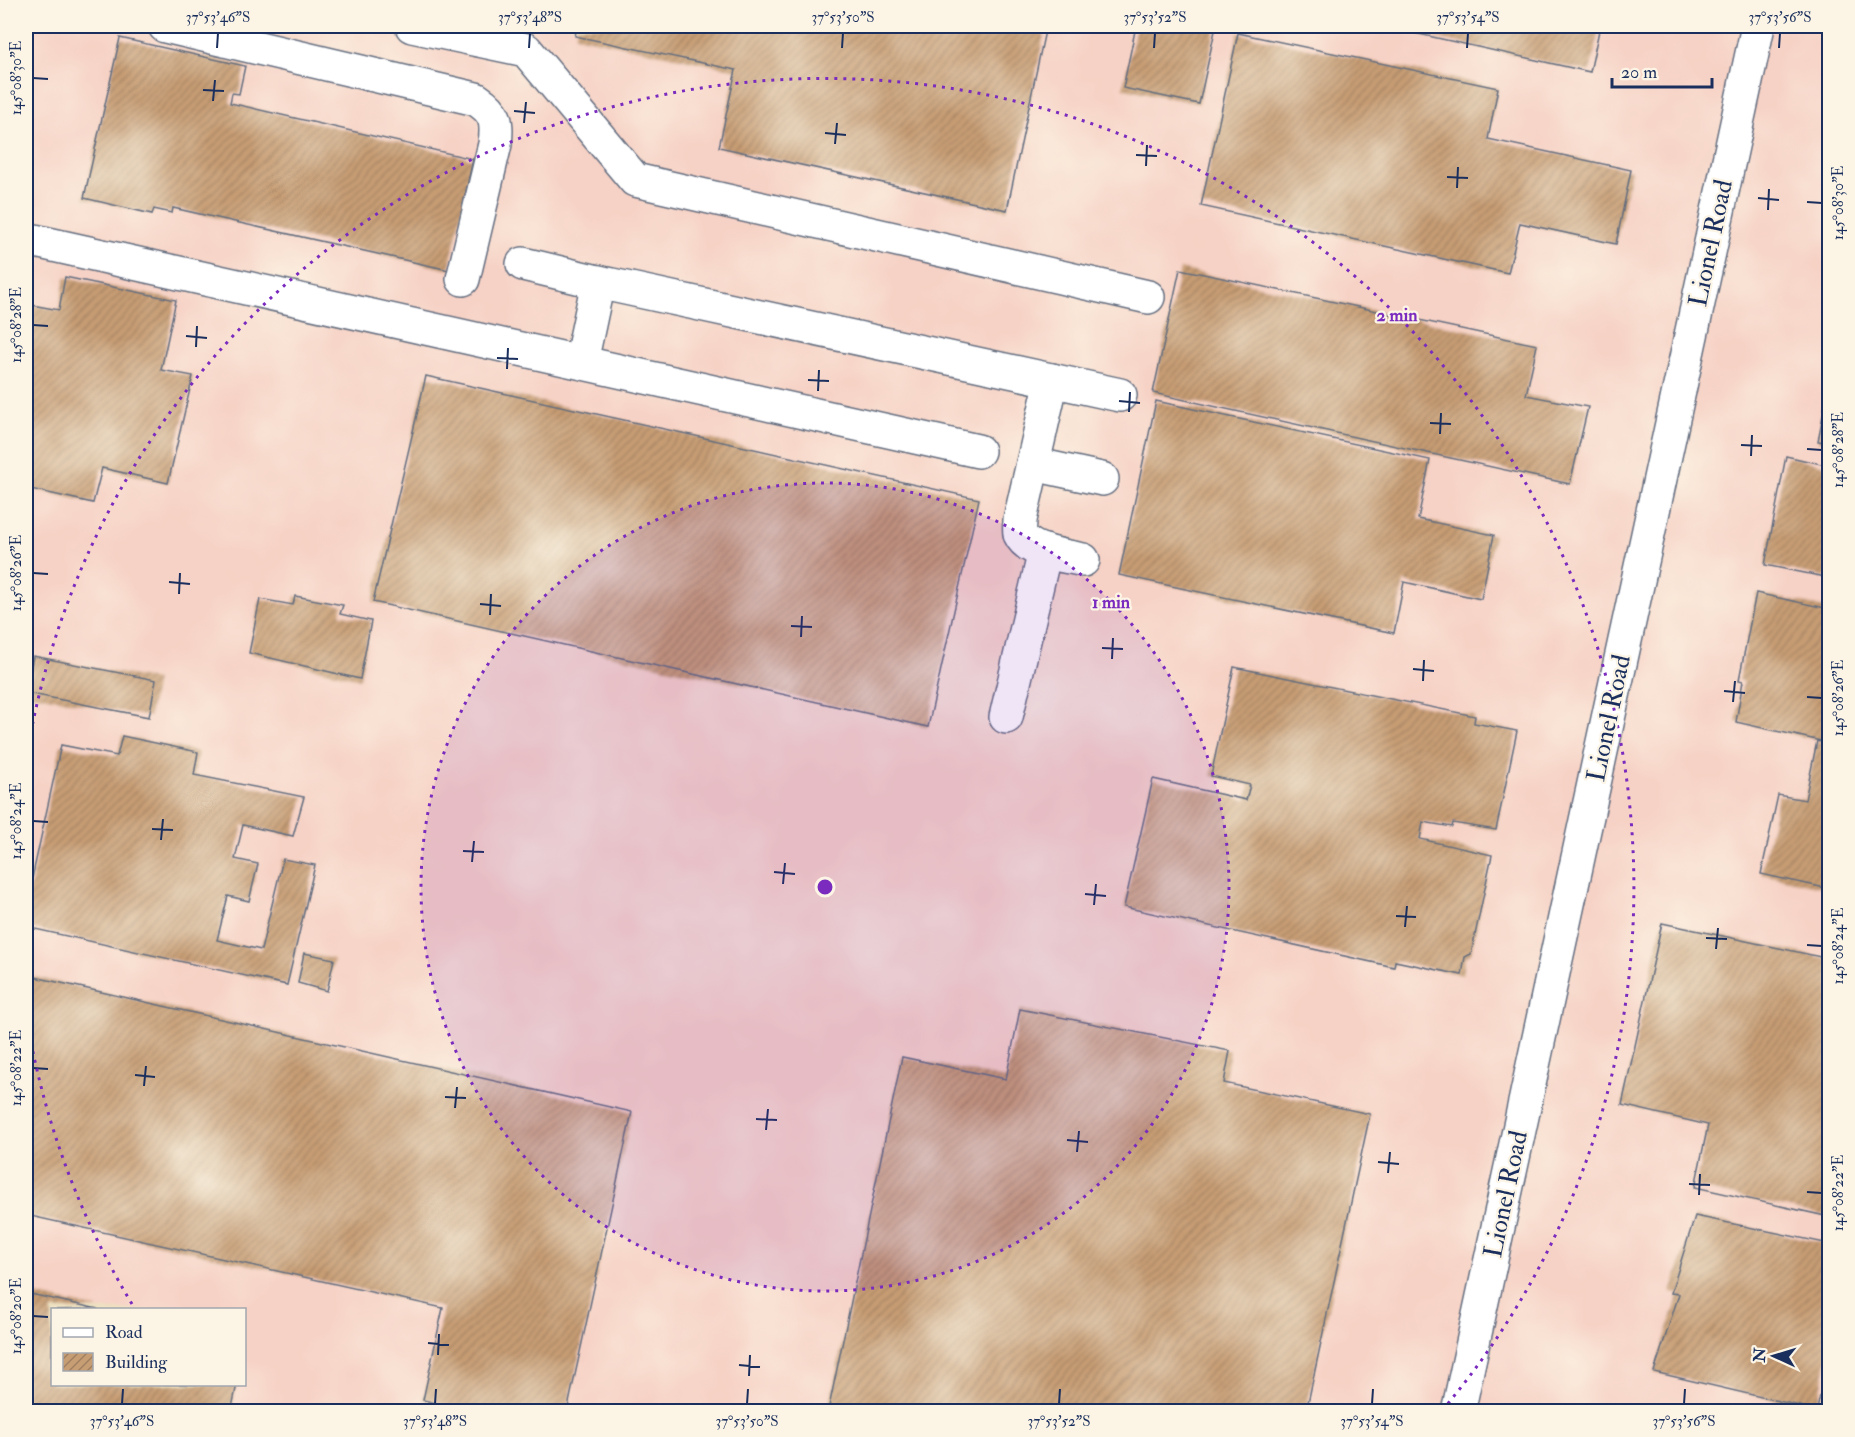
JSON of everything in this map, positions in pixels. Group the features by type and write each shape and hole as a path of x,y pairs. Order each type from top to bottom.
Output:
{"street":[{"path":"165,26 476,99 488,107 495,117 497,129 495,144 463,279"},
{"path":"412,26 528,38 635,180 1148,297"},
{"name":"Lionel Road","path":"1458,1412 1758,26"},
{"path":"26,239 978,451"},
{"path":"524,264 1120,395"},
{"path":"581,362 598,282"},
{"path":"1052,380 1019,532 1026,543 1045,551 1083,560"},
{"path":"1033,464 1102,479"},
{"path":"1006,717 1045,551"}],"shaded area":[{"path":"26,26 1829,26 1829,1411 26,1411"}],"building":[{"path":"577,26 1046,26 1007,210 719,147 736,70 575,36"},
{"path":"1136,26 1216,26 1199,104 1123,88"},
{"path":"1383,26 1600,26 1590,72"},
{"path":"1238,33 1498,88 1488,139 1631,170 1616,244 1520,223 1508,273 1201,206"},
{"path":"120,38 245,66 239,94 232,93 230,103 473,159 449,270 173,208 172,213 154,209 152,214 84,198"},
{"path":"1180,269 1537,345 1526,395 1588,407 1570,484 1153,393"},
{"path":"65,277 176,300 161,370 193,376 168,483 102,468 93,503 26,488 26,304 59,310"},
{"path":"426,376 979,499 928,727 373,602"},
{"path":"1828,389 1830,389 1830,443 1818,441"},
{"path":"1156,401 1430,460 1418,519 1494,535 1481,599 1404,582 1394,633 1119,575"},
{"path":"1786,456 1830,466 1830,578 1765,565"},
{"path":"1756,593 1830,609 1830,743 1736,722 1743,681 1739,680"},
{"path":"295,596 343,605 340,614 371,621 360,679 249,653 260,599 293,605"},
{"path":"33,656 156,680 149,717 26,693"},
{"path":"1234,667 1475,716 1474,723 1517,731 1496,830 1453,823 1452,827 1423,822 1420,839 1492,855 1471,954 1465,957 1462,975 1395,961 1394,967 1124,907 1153,779 1246,800 1250,785 1211,776"},
{"path":"122,736 198,752 194,775 304,797 293,836 243,825 235,859 258,864 249,901 228,896 217,940 261,950 283,859 315,865 287,985 26,927 26,906 61,745 117,756"},
{"path":"1817,741 1830,744 1830,889 1761,874 1778,795 1805,800"},
{"path":"1662,923 1830,959 1830,1217 1695,1187 1708,1125 1622,1105"},
{"path":"304,953 334,959 327,991 298,983"},
{"path":"26,975 632,1112 567,1412 473,1412 423,1400 443,1308 26,1215"},
{"path":"1020,1009 1230,1051 1224,1083 1370,1114 1306,1412 828,1412 902,1057 1006,1079"},
{"path":"1695,1216 1830,1244 1830,1348 1817,1410 1654,1372 1679,1294 1671,1293"},
{"path":"26,1293 94,1308 51,1308 51,1386 237,1386 231,1412 26,1412"}]}
